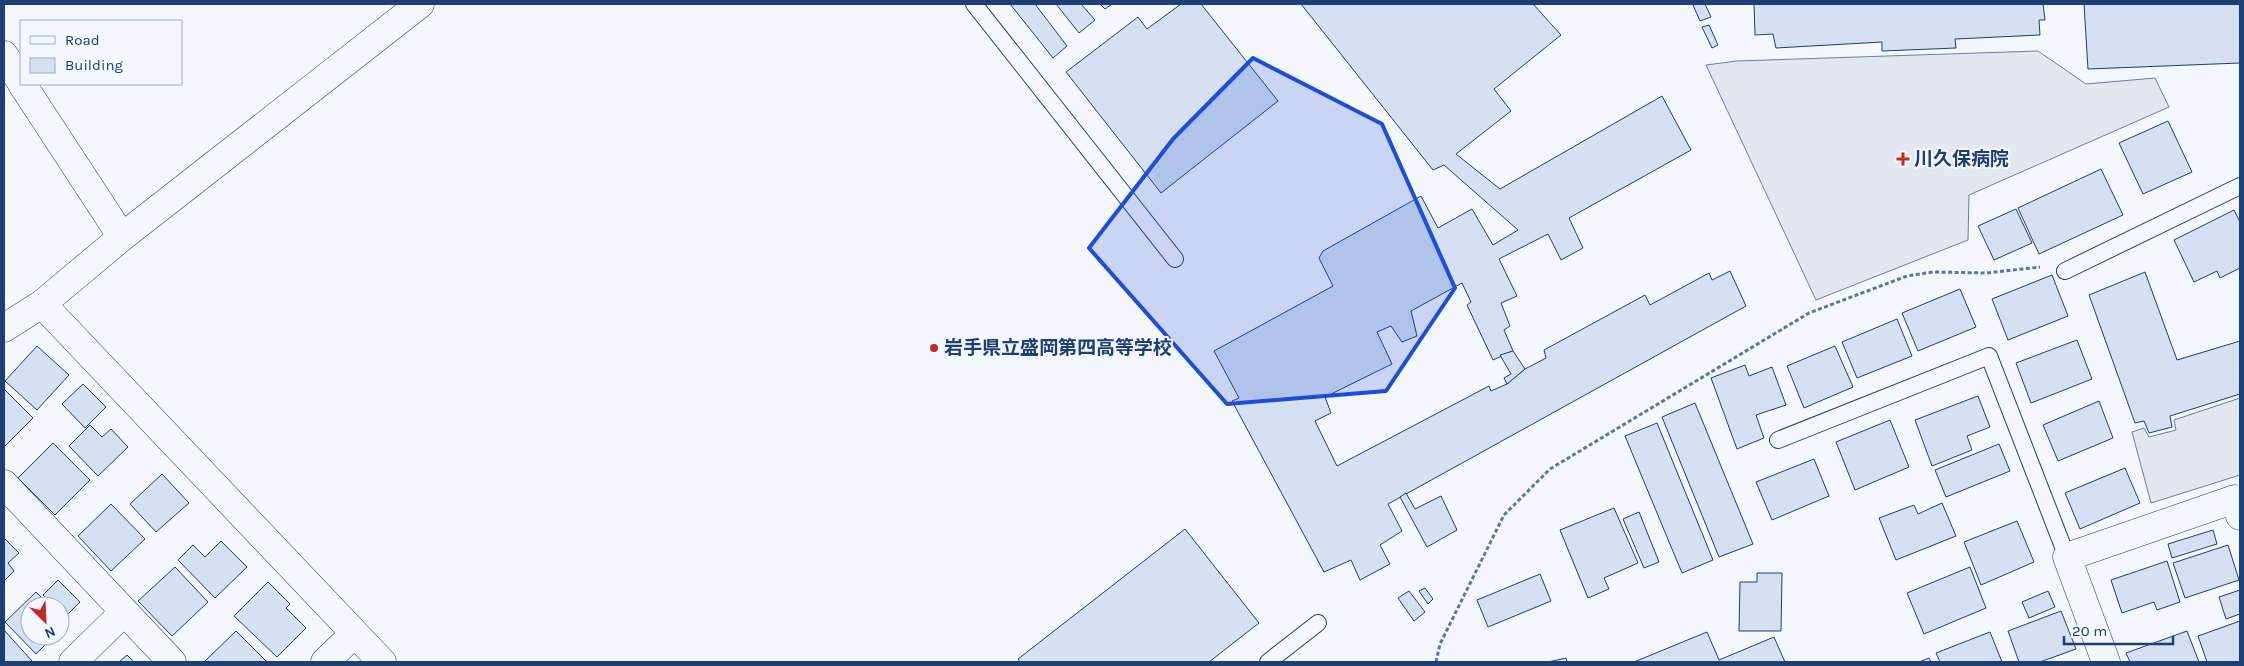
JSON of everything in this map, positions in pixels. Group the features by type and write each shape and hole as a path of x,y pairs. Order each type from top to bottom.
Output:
{"street":[{"path":"4,328 42,304 122,237 420,4"},
{"path":"4,55 20,80"},
{"path":"23,85 122,237"},
{"path":"42,304 382,662"},
{"path":"4,484 172,662"},
{"path":"2106,662 2067,557 2235,499 2240,516"},
{"path":"72,662 124,612"},
{"path":"325,662 354,634"}],"lane":[{"path":"974,4 1174,258"},
{"path":"2065,271 2240,186"},
{"path":"1778,440 1989,356 2067,557"},
{"path":"1268,662 1318,623"}],"path":[{"path":"1436,662 1440,644 1504,516 1550,469 1809,313 1862,292 1907,276 1932,272 1987,273 2044,266 2065,271"}],"highlighted area":[{"path":"1253,58 1382,124 1455,288 1386,391 1227,404 1089,248 1173,139"}],"shaded area":[{"path":"2038,51 2086,84 2155,78 2169,107 1969,195 1968,240 1816,300 1706,65 1737,61"},
{"path":"2240,398 2240,475 2151,503 2132,432 2144,428 2149,437 2176,430 2174,420"}],"building":[{"path":"1010,4 1035,4 1067,46 1053,58"},
{"path":"1056,4 1081,4 1095,20 1079,33"},
{"path":"1100,4 1112,4 1105,9"},
{"path":"1181,4 1201,4 1278,101 1161,193 1066,72 1138,17 1147,29"},
{"path":"1301,4 1533,4 1561,35 1494,89 1511,111 1456,154 1500,189 1662,96 1691,150 1569,218 1583,248 1561,260 1548,234 1499,259 1517,296 1501,303 1510,326 1504,330 1513,351 1493,360 1467,305 1471,302 1462,283 1411,311 1417,336 1402,342 1391,326 1377,332 1392,364 1325,397 1331,413 1315,421 1337,466 1489,386 1491,391 1507,384 1525,369 1546,358 1544,350 1645,295 1650,305 1709,273 1712,280 1730,271 1746,306 1388,504 1402,531 1380,545 1390,564 1360,580 1351,560 1324,572 1232,401 1239,398 1214,351 1333,286 1319,258 1323,251 1421,196 1438,228 1472,209 1493,245 1518,230 1444,165 1433,170"},
{"path":"1705,4 1711,17 1700,21 1693,5"},
{"path":"1754,4 2043,4 2045,20 2039,20 2040,35 1955,39 1956,48 1882,51 1882,42 1776,48 1773,34 1755,35"},
{"path":"2084,4 2240,4 2240,63 2088,69"},
{"path":"1709,25 1718,45 1712,48 1702,27"},
{"path":"2168,121 2192,172 2143,194 2119,143"},
{"path":"2101,169 2123,215 2039,254 2018,208"},
{"path":"2016,209 2032,243 1994,260 1978,226"},
{"path":"2234,210 2240,222 2240,268 2220,278 2217,271 2194,282 2174,240"},
{"path":"2145,272 2177,360 2240,341 2240,394 2170,416 2172,427 2149,433 2144,421 2135,423 2089,295"},
{"path":"2052,275 2068,316 2008,340 1992,299"},
{"path":"1960,289 1976,327 1918,351 1902,313"},
{"path":"1897,319 1912,356 1857,378 1842,342"},
{"path":"2077,340 2092,379 2031,403 2016,363"},
{"path":"37,346 69,375 37,410 5,381"},
{"path":"1835,346 1853,387 1804,408 1787,366"},
{"path":"1513,351 1525,369 1507,384 1504,378 1511,374 1500,355"},
{"path":"1745,365 1749,376 1772,367 1786,405 1756,415 1764,438 1737,449 1711,378"},
{"path":"83,384 106,407 85,428 62,404"},
{"path":"4,389 33,418 4,447"},
{"path":"1978,396 1990,427 1967,436 1972,450 1932,466 1915,420"},
{"path":"2099,401 2113,438 2058,461 2043,425"},
{"path":"1695,403 1753,544 1719,557 1662,417"},
{"path":"1890,420 1909,467 1855,490 1836,442"},
{"path":"1657,423 1713,560 1682,573 1625,436"},
{"path":"90,425 102,437 111,429 128,447 98,476 69,446"},
{"path":"53,443 90,480 55,515 18,478"},
{"path":"1999,444 2010,471 1946,497 1935,470"},
{"path":"1814,459 1829,496 1772,520 1756,482"},
{"path":"2125,468 2140,503 2080,529 2065,493"},
{"path":"162,474 189,503 156,532 130,504"},
{"path":"1406,493 1415,509 1441,496 1457,530 1427,547 1400,497"},
{"path":"1942,503 1956,536 1896,560 1879,518 1914,505 1918,514"},
{"path":"111,504 145,539 111,571 78,536"},
{"path":"1614,508 1638,563 1604,578 1609,589 1588,598 1560,530"},
{"path":"1639,512 1659,562 1644,568 1623,519"},
{"path":"2017,521 2034,562 1981,585 1964,542"},
{"path":"1185,529 1259,623 1209,662 1020,662 1018,659"},
{"path":"2213,530 2217,544 2172,558 2168,544"},
{"path":"4,538 19,553 8,563 14,571 4,581"},
{"path":"221,541 247,567 215,598 178,560 193,545 205,557"},
{"path":"2228,545 2239,580 2185,598 2173,563"},
{"path":"2167,561 2180,602 2157,610 2154,602 2122,613 2111,580"},
{"path":"175,567 208,602 172,636 138,601"},
{"path":"1970,567 1986,608 1924,634 1907,593"},
{"path":"1757,573 1782,573 1781,631 1739,631 1740,582 1757,582"},
{"path":"1540,574 1551,601 1488,627 1477,600"},
{"path":"58,580 80,602 70,612 70,596 43,595"},
{"path":"268,582 290,604 286,608 306,628 277,657 234,616"},
{"path":"1425,588 1433,599 1428,604 1419,591"},
{"path":"2240,590 2240,614 2226,619 2219,597"},
{"path":"1409,591 1425,612 1414,621 1398,598"},
{"path":"2048,591 2055,607 2029,618 2022,602"},
{"path":"36,592 40,596 32,596"},
{"path":"20,607 20,637 5,622"},
{"path":"2061,611 2076,649 2040,662 2019,662 2008,631"},
{"path":"2240,621 2240,662 2207,662 2198,636"},
{"path":"4,630 32,661 4,662"},
{"path":"236,631 267,662 204,662"},
{"path":"2187,631 2199,662 2130,662 2126,653"},
{"path":"1707,632 1719,660 1774,637 1785,662 1634,662"},
{"path":"1990,632 2002,662 1940,662 1936,653"},
{"path":"28,646 44,646 36,654"},
{"path":"127,655 134,662 119,662"},
{"path":"1566,658 1567,662 1548,662"},
{"path":"1929,658 1931,662 1919,662"}],"place":[{"name":"川久保病院","path":"1903,159"},
{"name":"岩手県立盛岡第四高等学校","path":"934,348"}]}
